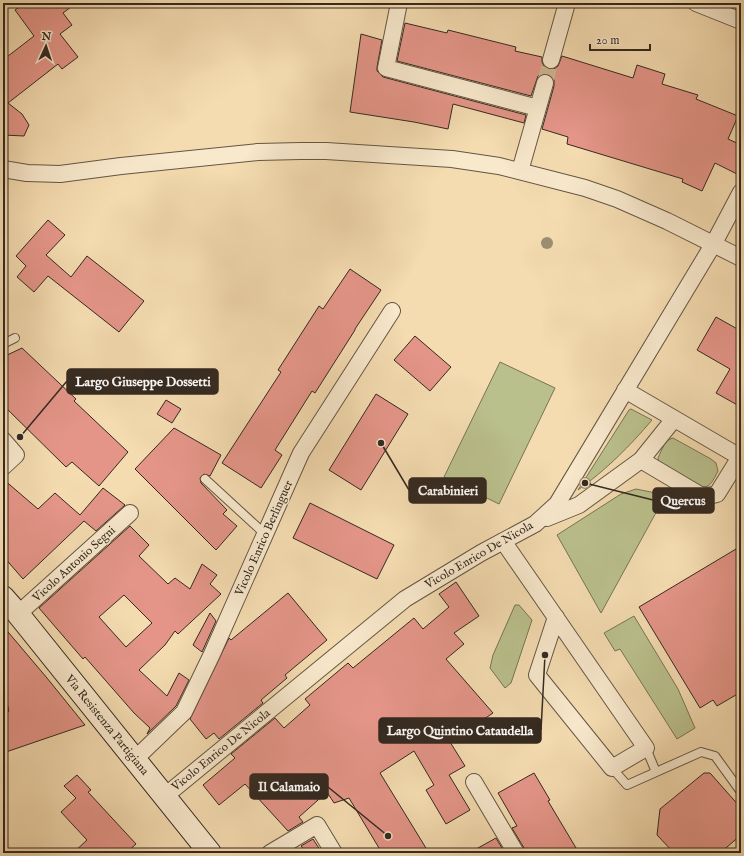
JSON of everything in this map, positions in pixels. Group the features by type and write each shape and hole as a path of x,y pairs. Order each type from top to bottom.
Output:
{"street":[{"path":"399,3 386,68 538,108"},
{"path":"551,60 567,3"},
{"path":"696,3 741,21"},
{"path":"520,172 545,83"},
{"path":"3,169 27,173 60,174 121,166 258,152 326,150 452,160 499,166 585,188 617,199 667,221 741,258"},
{"name":"Vicolo Enrico De Nicola","path":"164,796 404,599 535,524 557,504 714,244 741,192"},
{"name":"Vicolo Enrico Berlinguer","path":"134,760 184,712 266,535 301,453 392,311"},
{"path":"625,390 740,457 717,494 708,496 700,494 641,460"},
{"path":"535,524 579,505 641,460 674,418"},
{"path":"3,440 16,455 3,467"},
{"name":"Vicolo Antonio Segni","path":"18,614 130,513"},
{"path":"503,541 556,617 646,748 612,768 537,675 556,617"},
{"name":"Via Resistenza Partigiana","path":"3,598 18,614 210,853"},
{"path":"474,782 516,853"},
{"path":"270,853 317,825 334,853"}],"lane":[{"path":"3,344 15,338"},
{"path":"205,479 266,535"},
{"path":"646,748 656,772"},
{"path":"612,768 627,785 701,752 714,756 741,792"}],"green space":[{"path":"500,362 555,388 499,504 444,477"},
{"path":"631,409 652,420 617,457 578,490 629,410"},
{"path":"673,438 716,463 718,471 709,485 701,487 659,462 658,458 664,446 667,441"},
{"path":"636,489 651,492 664,498 601,613 557,535 621,494"},
{"path":"515,605 519,605 532,620 511,683 505,688 490,668 493,655"},
{"path":"634,616 678,689 695,728 677,739 620,649 615,651 604,633"}],"building":[{"path":"25,3 76,3 63,13 72,25 60,34 78,57 62,69 58,64 8,103 22,114 29,125 24,136 3,135 3,60 34,36 15,10"},
{"path":"405,23 447,33 448,30 516,47 515,51 542,57 544,66 549,69 554,69 558,66 562,56 633,78 637,65 665,74 662,84 698,95 696,99 738,116 728,139 741,145 741,176 715,163 702,191 682,182 683,179 567,144 568,137 542,129 554,86 552,76 543,74 538,76 531,96 397,61"},
{"path":"361,34 382,40 377,71 383,77 526,115 524,123 453,104 448,129 350,112"},
{"path":"48,220 65,235 46,255 71,277 87,256 144,301 119,332 48,276 34,292 17,277 26,266 16,256"},
{"path":"350,269 381,290 315,393 312,391 275,450 282,455 261,488 222,463 281,372 278,370 319,306 323,309"},
{"path":"716,317 741,331 741,407 716,393 730,369 697,350"},
{"path":"415,336 451,367 430,391 394,360"},
{"path":"22,348 76,399 74,401 128,452 99,486 72,462 66,467 3,405 3,357"},
{"path":"376,394 408,414 361,490 329,470"},
{"path":"166,400 181,409 172,423 157,414"},
{"path":"174,428 221,455 210,476 204,474 200,478 201,483 227,510 223,514 237,526 216,550 135,469"},
{"path":"3,479 38,509 55,493 80,515 103,488 125,505 96,531 84,521 23,579 3,556"},
{"path":"310,503 394,545 377,579 293,538"},
{"path":"130,526 149,545 139,556 168,584 175,578 190,589 202,564 217,575 210,584 221,594 178,634 175,631 165,645 139,670 167,696 179,673 189,680 176,706 147,734 150,728 134,713 85,657 83,659 39,608","holes":["124,595 152,623 126,647 99,617"]},
{"path":"741,546 741,692 717,706 713,700 700,708 639,607"},
{"path":"456,582 479,616 454,633 464,644 446,659 493,713 450,742 465,766 449,775 470,810 446,824 426,790 434,785 414,751 380,773 429,853 382,853 349,798 334,803 327,792 299,817 303,822 288,831 245,784 219,805 203,785 235,758 231,754 275,718 284,728 310,705 305,699 348,663 353,668 414,618 423,629 449,607 439,594"},
{"path":"288,593 327,640 285,675 287,678 261,700 263,703 219,739 214,733 206,739 190,719 229,638 231,640"},
{"path":"210,613 216,621 202,652 193,645"},
{"path":"3,626 85,725 3,753 3,716 9,711 3,687"},
{"path":"534,773 550,800 548,801 579,853 525,853 524,848 512,828 517,826 498,793"},
{"path":"704,773 710,773 741,808 741,835 720,853 674,853 657,835 660,809"},
{"path":"77,775 91,790 88,792 136,844 126,853 73,853 87,840 61,812 76,798 64,786"},
{"path":"496,838 505,853 469,853"},
{"path":"313,839 322,853 307,853 301,846"}],"tunnel":[{"path":"545,83 551,60"}],"place":[{"name":"Largo Giuseppe Dossetti","path":"20,437"},
{"name":"Carabinieri","path":"381,443"},
{"name":"Quercus","path":"585,483"},
{"name":"Largo Quintino Cataudella","path":"545,655"},
{"name":"Il Calamaio","path":"388,836"}]}
